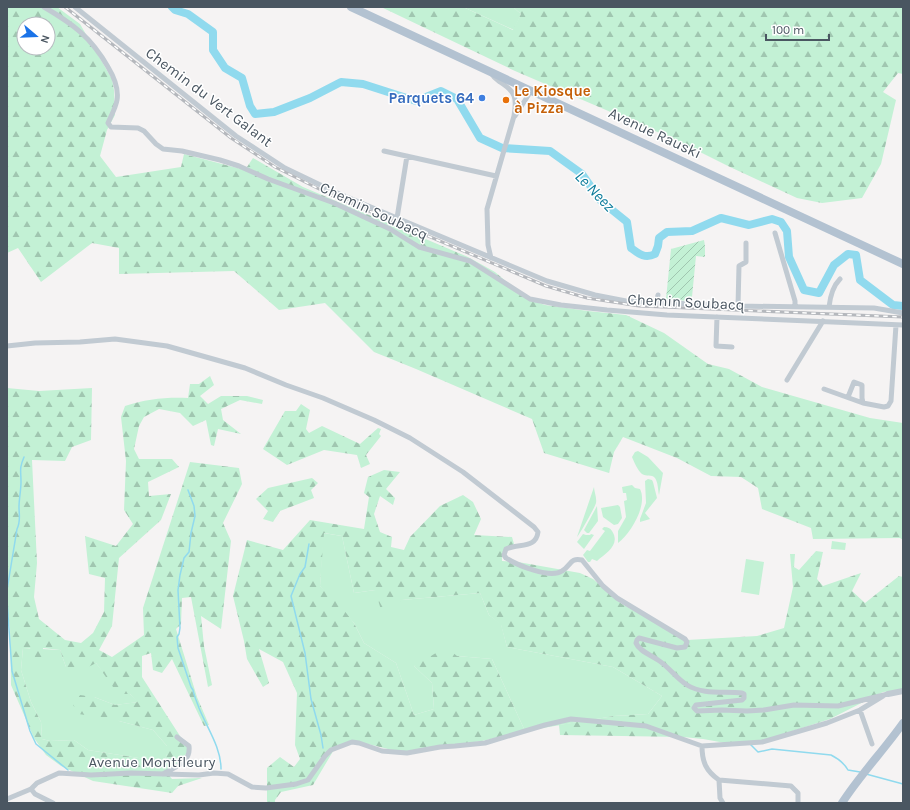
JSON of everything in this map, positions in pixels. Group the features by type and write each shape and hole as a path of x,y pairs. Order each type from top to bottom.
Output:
{"main road":[{"name":"Avenue Rauski","path":"351,7 903,264"},
{"path":"842,803 903,723"},
{"path":"895,735 903,728"}],"street":[{"name":"Chemin Soubacq","path":"44,7 69,22 100,52 110,70 116,86 117,100 108,123 112,127 138,128 144,131 163,149 182,151 220,160 334,203 390,229 419,247 470,261 530,299 561,305 607,310 718,317 903,325"},
{"name":"Chemin du Vert Galant","path":"75,7 236,136 285,168 335,192 547,281 595,295 626,301 738,306 874,308 903,313"},
{"path":"491,73 494,78 512,90 518,102 525,101"},
{"path":"491,258 488,245 487,208 514,116 515,96 519,90 528,90 525,101 514,116"},
{"path":"384,151 496,176"},
{"path":"397,218 407,156"},
{"path":"775,234 795,301 795,306"},
{"path":"738,306 738,266 746,262 746,243"},
{"path":"828,307 837,282 840,279"},
{"path":"656,303 658,295"},
{"path":"718,317 716,346 732,347"},
{"path":"788,380 823,321"},
{"path":"824,389 863,403 884,407 888,406 891,402 896,325"},
{"path":"7,346 115,339 167,346 244,368 323,398 374,420 410,438 463,472 534,527 538,532 537,538 534,542 530,544 512,546 506,549 504,555 506,558 531,569 549,574 555,574 562,571 573,560 582,560 603,586 617,598 656,623 685,639 687,642 685,647 677,648 639,638 636,643 640,648 658,660 686,684 694,688 725,693 742,692 744,694 744,698 742,700 696,705 694,708 697,711 764,710 794,705 838,706 903,691"},
{"path":"848,398 854,382 862,385 863,403"},
{"name":"Avenue Montfleury","path":"7,799 30,790 37,783 59,773 90,775 131,773 199,775 214,773 228,774 252,787 266,788 296,784 308,780 332,750 352,742 382,751 407,753 440,747 485,743 545,725 571,719 646,726 702,746 762,742 827,723 860,710 888,694"},
{"path":"860,710 872,744"},
{"path":"162,774 184,762 190,753 189,746 176,737"},
{"path":"702,746 702,758 710,774 719,780 790,786 798,793 798,803"},
{"path":"719,780 720,798 723,803"},
{"path":"30,790 53,803"}],"green space":[{"path":"7,7 57,7 80,24 112,79 115,115 107,130 100,156 116,177 181,167 184,154 245,170 253,158 303,187 468,257 495,272 527,299 545,305 626,315 664,333 708,364 729,369 762,387 870,418 903,423 903,540 900,538 813,539 811,528 762,509 758,488 741,477 711,476 677,458 623,437 614,452 609,473 544,453 532,419 374,352 325,303 279,310 234,271 119,274 119,248 92,243 41,282 18,248 7,253"},
{"path":"381,7 463,7 513,30 521,14 513,7 903,7 903,74 898,73 883,92 896,100 881,164 862,198 822,203 797,198 676,140 515,71"},
{"path":"463,7 513,7 521,14 514,30"},
{"path":"704,240 705,257 696,256 692,297 688,301 666,299 671,249"},
{"path":"210,376 214,385 200,396 208,404 221,396 247,396 263,400 262,404 240,400 221,409 223,420 241,434 218,429 214,446 211,445 206,420 193,426 180,413 159,409 144,417 139,426 134,449 139,459 172,459 179,467 148,482 149,496 171,494 161,520 119,558 112,626 99,650 112,657 144,635 143,608 190,462 239,468 242,484 223,523 231,541 221,629 201,616 204,646 212,685 208,687 191,597 182,598 181,624 176,629 197,697 209,725 204,726 172,659 162,673 153,670 151,653 142,656 142,677 189,750 175,768 167,773 172,779 202,778 178,786 172,793 93,781 61,766 46,755 34,738 11,685 10,627 7,608 7,388 39,391 92,388 91,440 72,447 65,461 32,460 37,563 34,597 39,619 65,640 81,643 93,633 104,612 105,578 89,574 85,536 116,546 133,524 124,510 126,461 121,417 125,406 156,399 188,398 190,384 199,384","holes":["23,648 30,648 38,663 44,660 43,648 60,650 66,667 77,673 96,663 118,694 130,694 138,702 115,705 94,697 80,695 73,705 79,714 119,721 153,730 167,746 167,754 164,762 88,750 74,740 50,741 42,739 41,722 31,702 21,670"]},
{"path":"301,404 310,410 306,429 309,433 322,426 360,444 378,428 381,429 379,434 381,436 366,455 370,464 361,468 357,455 324,450 287,465 263,449 285,411 296,411"},
{"path":"638,451 648,457 663,473 659,495 655,478 642,474 635,464 632,457 635,452"},
{"path":"384,470 400,472 386,489 395,498 393,505 380,496 374,514 380,532 392,537 391,547 404,550 410,537 440,506 463,495 473,502 481,519 474,535 512,537 514,544 502,553 502,561 518,562 580,573 593,579 622,604 687,640 757,636 784,628 793,587 790,554 795,554 794,567 799,570 816,551 823,552 817,579 823,586 861,573 852,591 865,603 899,576 903,577 903,690 883,692 830,719 761,741 731,744 683,737 560,735 559,725 614,716 648,714 662,696 613,667 507,647 501,625 489,615 480,593 402,600 382,613 375,590 354,593 342,536 324,533 320,586 336,600 354,623 364,643 396,663 414,715 434,709 432,683 414,666 446,647 457,656 492,659 525,731 482,741 400,752 356,741 335,748 313,785 281,792 275,800 275,803 267,803 267,768 280,757 294,767 300,759 295,745 297,693 283,662 259,649 269,683 263,687 247,659 233,596 247,540 283,550 310,520 364,529 369,497 364,493 368,477"},
{"path":"312,478 318,483 311,490 314,498 280,511 273,522 263,519 268,511 256,499 268,488"},
{"path":"648,479 652,480 653,482 657,498 645,513 650,519 640,522 646,503 645,481"},
{"path":"632,485 635,488 640,489 642,503 633,526 618,543 618,531 626,517 624,501 627,500 626,493 623,493 622,487"},
{"path":"594,487 596,503 577,537"},
{"path":"618,505 620,507 622,518 618,524 614,525 603,517 601,508"},
{"path":"597,506 598,521 589,533 587,533 584,530"},
{"path":"604,527 609,528 612,531 615,540 614,545 597,561 592,559 588,562 583,555 587,550 590,551 605,531 602,529"},
{"path":"323,533 342,536 354,593 375,590 402,600 480,593 489,615 501,624 507,647 613,667 662,696 648,714 614,716 525,731 492,659 457,656 414,666 432,683 434,709 414,715 396,663 364,643 354,623 320,586"},
{"path":"583,534 594,535 584,549 577,542"},
{"path":"832,541 846,543 845,550 831,549"},
{"path":"746,559 764,562 759,595 741,592"},
{"path":"23,648 60,650 66,667 96,663 106,676 139,702 115,705 94,697 119,721 153,730 167,746 167,754 164,762 88,750 74,740 50,741 42,739 41,722 31,702 21,670"}],"waterway":[{"name":"Le Neez","path":"172,7 175,10 188,14 213,32 213,50 225,68 242,78 250,106 255,114 274,112 310,98 341,82 363,84 416,101 441,91 457,99 480,138 502,148 550,151 582,174 601,201 627,222 631,248 639,254 645,256 655,254 659,238 667,232 692,231 721,218 749,225 772,219 781,222 787,231 789,257 804,290 819,293 834,265 848,254 856,255 860,280 893,305 903,306"},
{"path":"7,590 19,521 21,464 24,457"},
{"path":"188,490 194,506 195,516 189,552 184,558 178,590 180,628 177,637 178,648 199,708 219,753 221,769"},
{"path":"309,544 305,567 300,574 291,596 305,653 311,699 323,748"},
{"path":"7,601 12,671 30,731 36,744 68,770"},
{"path":"750,744 758,752 772,749 831,755 841,761 848,770 860,772"},
{"path":"866,774 903,784"}],"railway":[{"path":"65,7 231,138 275,167 329,194 546,286 587,298 639,306 903,317"}],"place":[{"name":"Parquets 64","path":"482,98"},
{"name":"Le Kiosque à Pizza","path":"506,100"}]}
